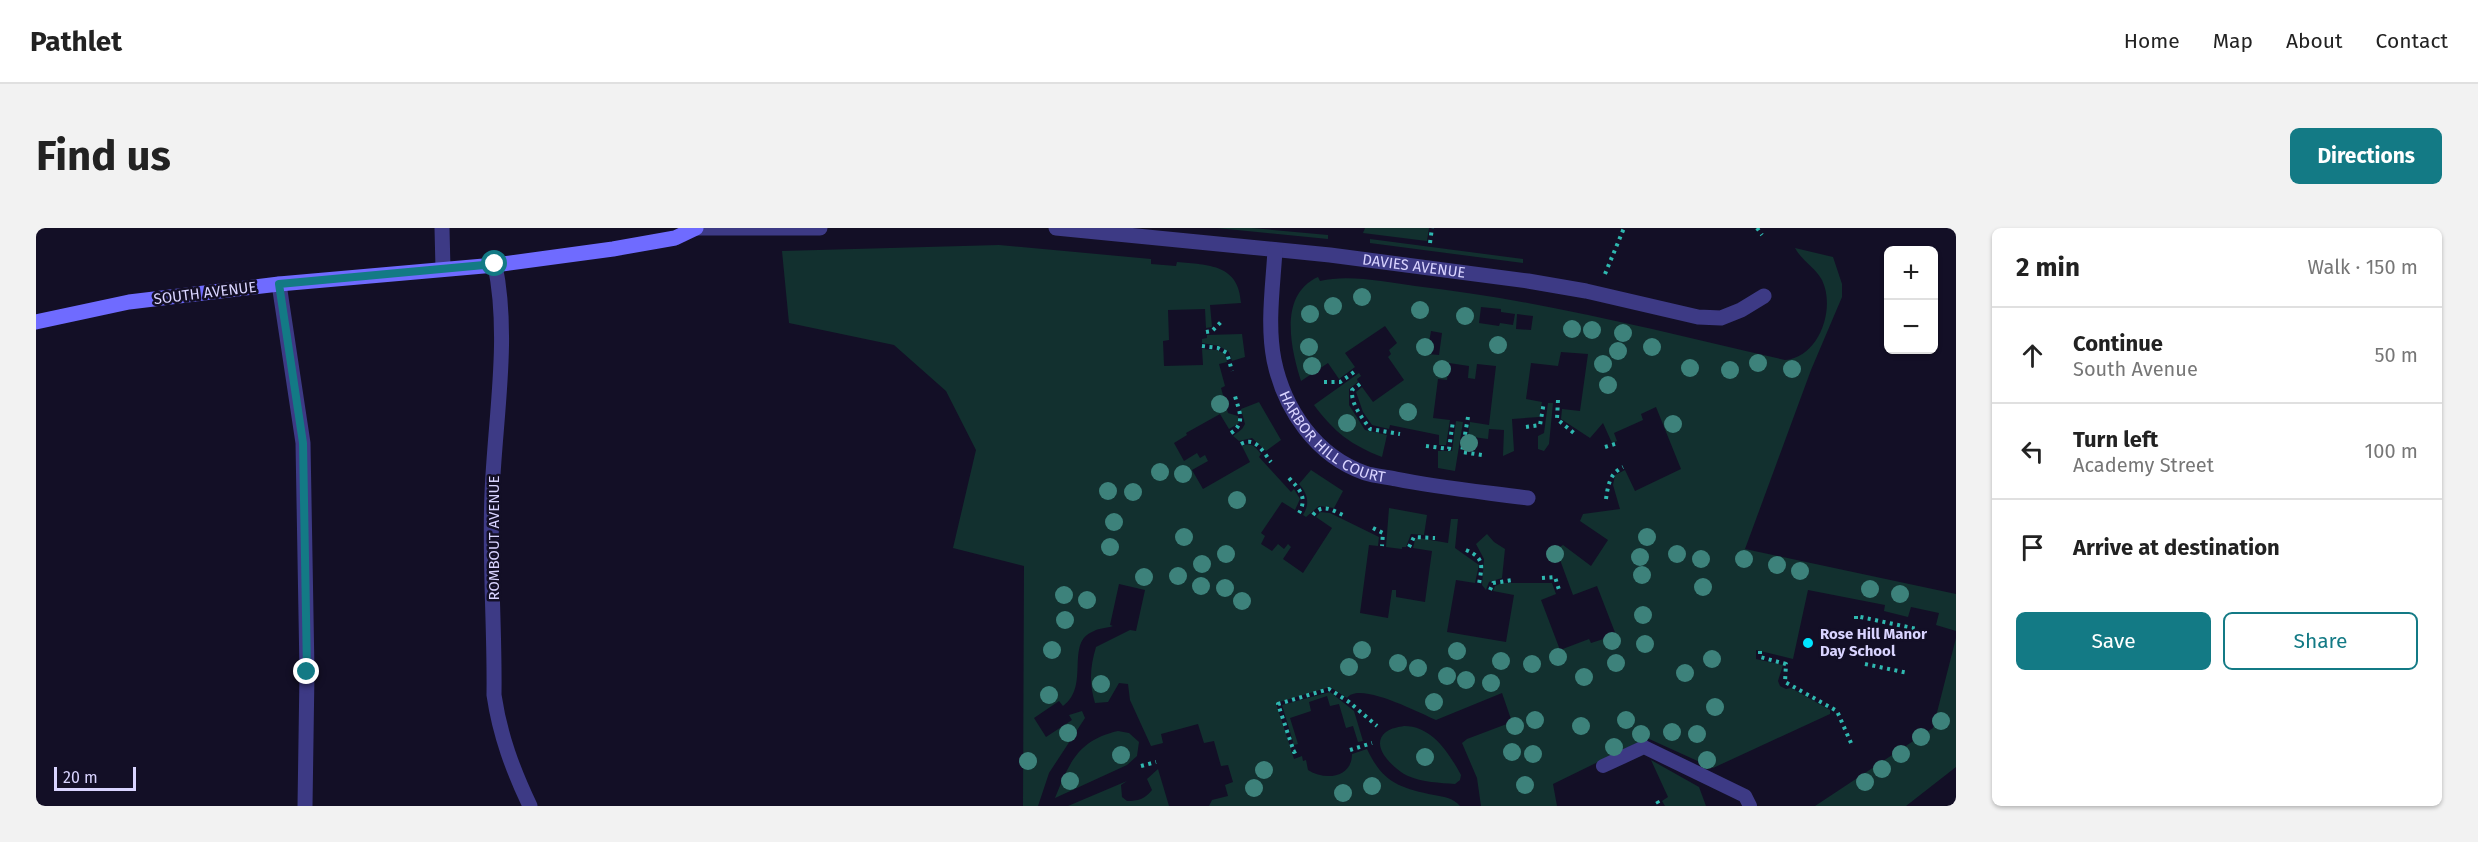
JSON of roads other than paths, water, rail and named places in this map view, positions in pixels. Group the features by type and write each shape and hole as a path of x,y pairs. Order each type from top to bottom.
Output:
{"street":[{"path":"442,228 443,269"},
{"path":"696,228 820,228"},
{"name":"SOUTH AVENUE","path":"36,322 129,302 279,284 495,264 633,245 675,238 696,228"},
{"name":"DAVIES AVENUE","path":"1056,228 1366,259 1554,285 1698,317 1721,318 1764,297"},
{"name":"HARBOR HILL COURT","path":"1275,250 1270,316 1274,359 1288,405 1307,432 1340,461 1365,473 1422,484 1528,498"},
{"name":"ROMBOUT AVENUE","path":"495,264 502,295 492,494 494,695 499,728 513,770 530,806"},
{"path":"279,284 303,443 307,672 305,806"}],"lane":[{"path":"1604,766 1644,747 1745,796 1750,806"}],"place":[{"name":"Rose Hill Manor Day School","path":"1808,643"}]}
